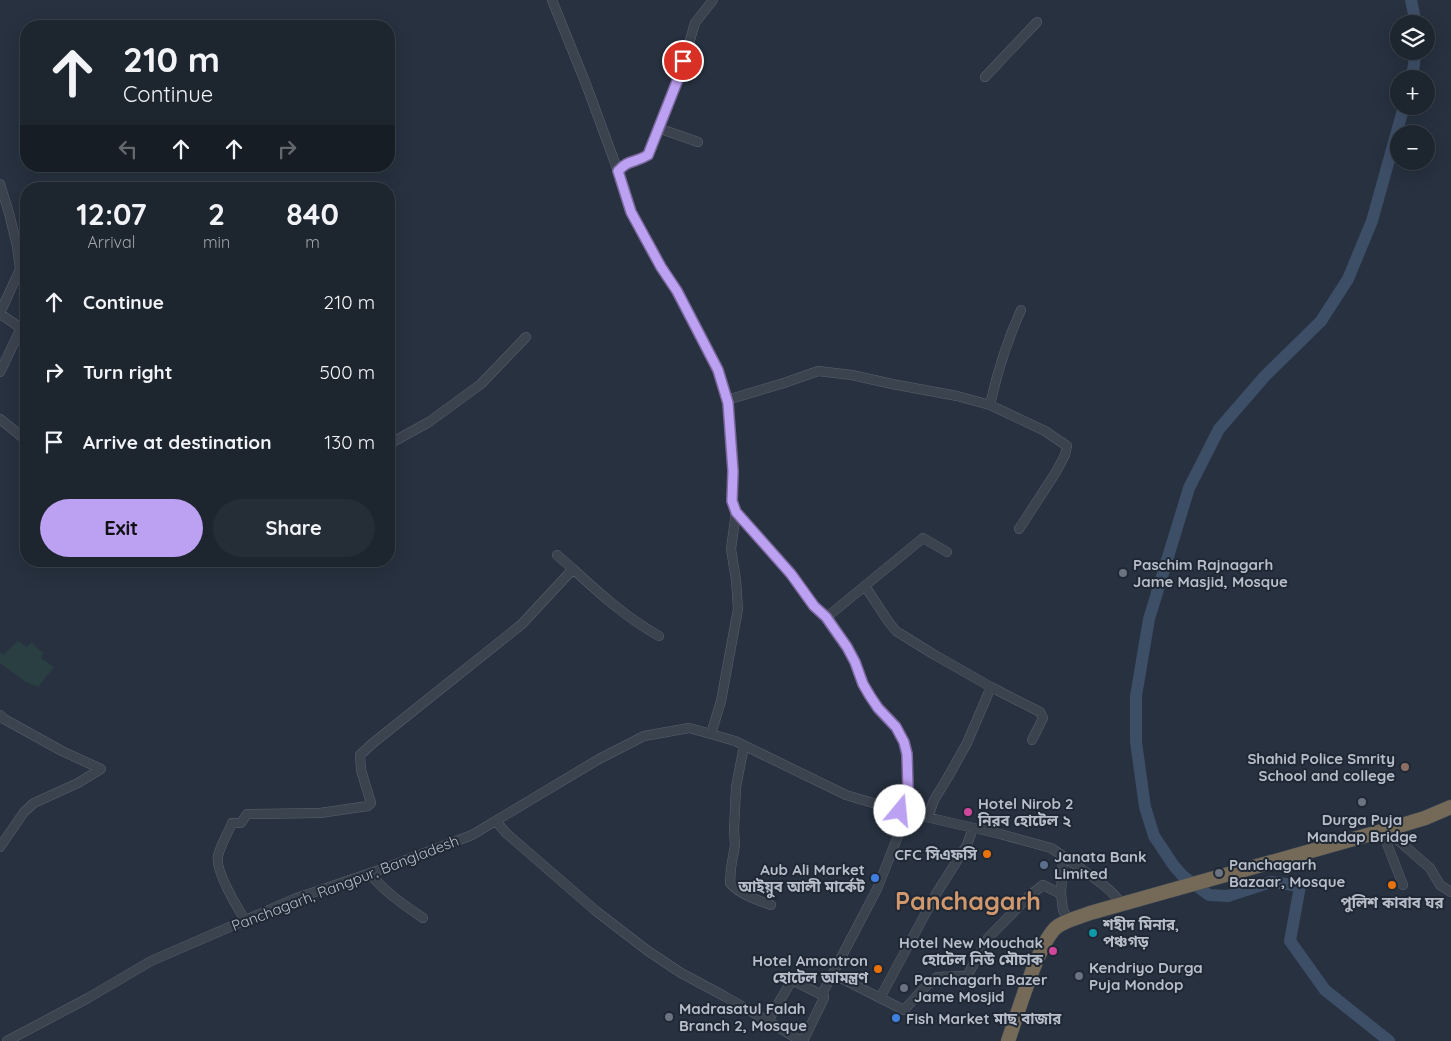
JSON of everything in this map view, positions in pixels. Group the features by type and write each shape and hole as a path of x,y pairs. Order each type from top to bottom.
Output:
{"highway":[{"path":"1008,1041 1030,977 1045,942 1057,927 1090,913 1425,818 1451,807"}],"street":[{"path":"496,821 506,833 596,911 648,951 681,973 802,1041 824,998 823,992 877,889 902,826 900,811 908,788 907,754 904,742 896,727 878,708 863,684 847,647 826,617 814,606 791,574 736,512 732,501 733,471 727,400 718,370 677,291 661,267 631,212 586,84 552,0"},
{"path":"618,171 625,163 648,155 680,74 695,23 713,0"},
{"path":"985,77 1037,22"},
{"path":"658,128 698,142"},
{"path":"0,184 17,246 20,270 0,313 20,327"},
{"path":"990,405 1006,349 1021,310"},
{"path":"0,372 20,330"},
{"path":"395,441 429,422 480,384 526,337"},
{"path":"727,400 818,371 852,375 957,396 990,405 1045,431 1067,446 1065,455 1056,472 1019,529"},
{"path":"0,419 20,435"},
{"path":"711,734 721,701 738,609 731,549 736,512"},
{"path":"826,617 923,538 948,552"},
{"path":"557,555 616,608 659,636"},
{"path":"245,920 232,899 219,867 218,857 232,824 241,823 247,814 320,813 368,806 371,803 361,770 360,755 522,624 573,569"},
{"path":"865,586 896,631 991,687 1040,712 1043,718 1032,740"},
{"path":"928,817 934,800 967,743 991,687"},
{"path":"0,714 4,719 62,751 101,769 78,783 34,803 24,812 0,847"},
{"name":"Panchagarh, Rangpur, Bangladesh","path":"7,1041 88,998 151,961 294,900 370,874 472,835 599,759 644,736 689,728 744,746 846,795 900,811 1051,848 1099,881 1122,904"},
{"path":"744,746 736,787 735,845 730,883 734,888 770,905"},
{"path":"880,998 944,879 967,845 973,828"},
{"path":"1384,830 1403,885"},
{"path":"1384,830 1430,868 1440,885 1451,892"},
{"path":"1063,856 1061,894 1063,910 1069,921"},
{"path":"370,874 405,906 423,918"},
{"path":"833,974 904,1010 936,977 967,976 988,938 1029,896 1043,885 1061,894"},
{"path":"768,1021 792,980 824,996"}],"green space":[{"path":"18,641 27,647 32,642 38,650 43,652 41,658 54,667 38,687 26,682 0,663 0,652 3,655"}],"waterway":[{"path":"1411,0 1414,15"},
{"path":"1413,70 1414,60"},
{"path":"1389,1041 1325,990 1290,941 1300,886 1271,882 1228,896 1209,895 1183,876 1174,866 1154,836 1145,807 1136,742 1136,696 1149,619 1189,488 1219,429 1265,376 1321,321 1348,279 1372,221 1401,115"}],"place":[{"name":"Paschim Rajnagarh Jame Masjid, Mosque","path":"1123,573"},
{"name":"Shahid Police Smrity School and college","path":"1405,767"},
{"name":"Durga Puja Mandap Bridge","path":"1362,802"},
{"name":"Hotel Nirob 2 নিরব হোটেল ২","path":"968,812"},
{"name":"CFC সিএফসি","path":"987,854"},
{"name":"Janata Bank Limited","path":"1044,865"},
{"name":"Panchagarh Bazaar, Mosque","path":"1219,873"},
{"name":"Aub Ali Market আইয়ুব আলী মার্কেট","path":"875,878"},
{"name":"পুলিশ কাবাব ঘর","path":"1392,885"},
{"name":"শহীদ মিনার, পঞ্চগড়","path":"1093,933"},
{"name":"Hotel New Mouchak হোটেল নিউ মৌচাক","path":"1053,951"},
{"name":"Hotel Amontron হোটেল আমন্ত্রণ","path":"878,969"},
{"name":"Kendriyo Durga Puja Mondop","path":"1079,976"},
{"name":"Panchagarh Bazer Jame Mosjid","path":"904,988"},
{"name":"Madrasatul Falah Branch 2, Mosque","path":"669,1017"},
{"name":"Fish Market মাছ বাজার","path":"896,1018"}],"district":[{"name":"Panchagarh","path":"968,900"}],"route":[{"path":"683,61 680,74 648,155 625,163 618,171 631,212 661,267 677,291 718,370 728,403 733,471 732,501 736,512 791,574 814,606 826,617 847,647 863,684 878,708 896,727 904,742 907,754 908,788 900,811"}]}
